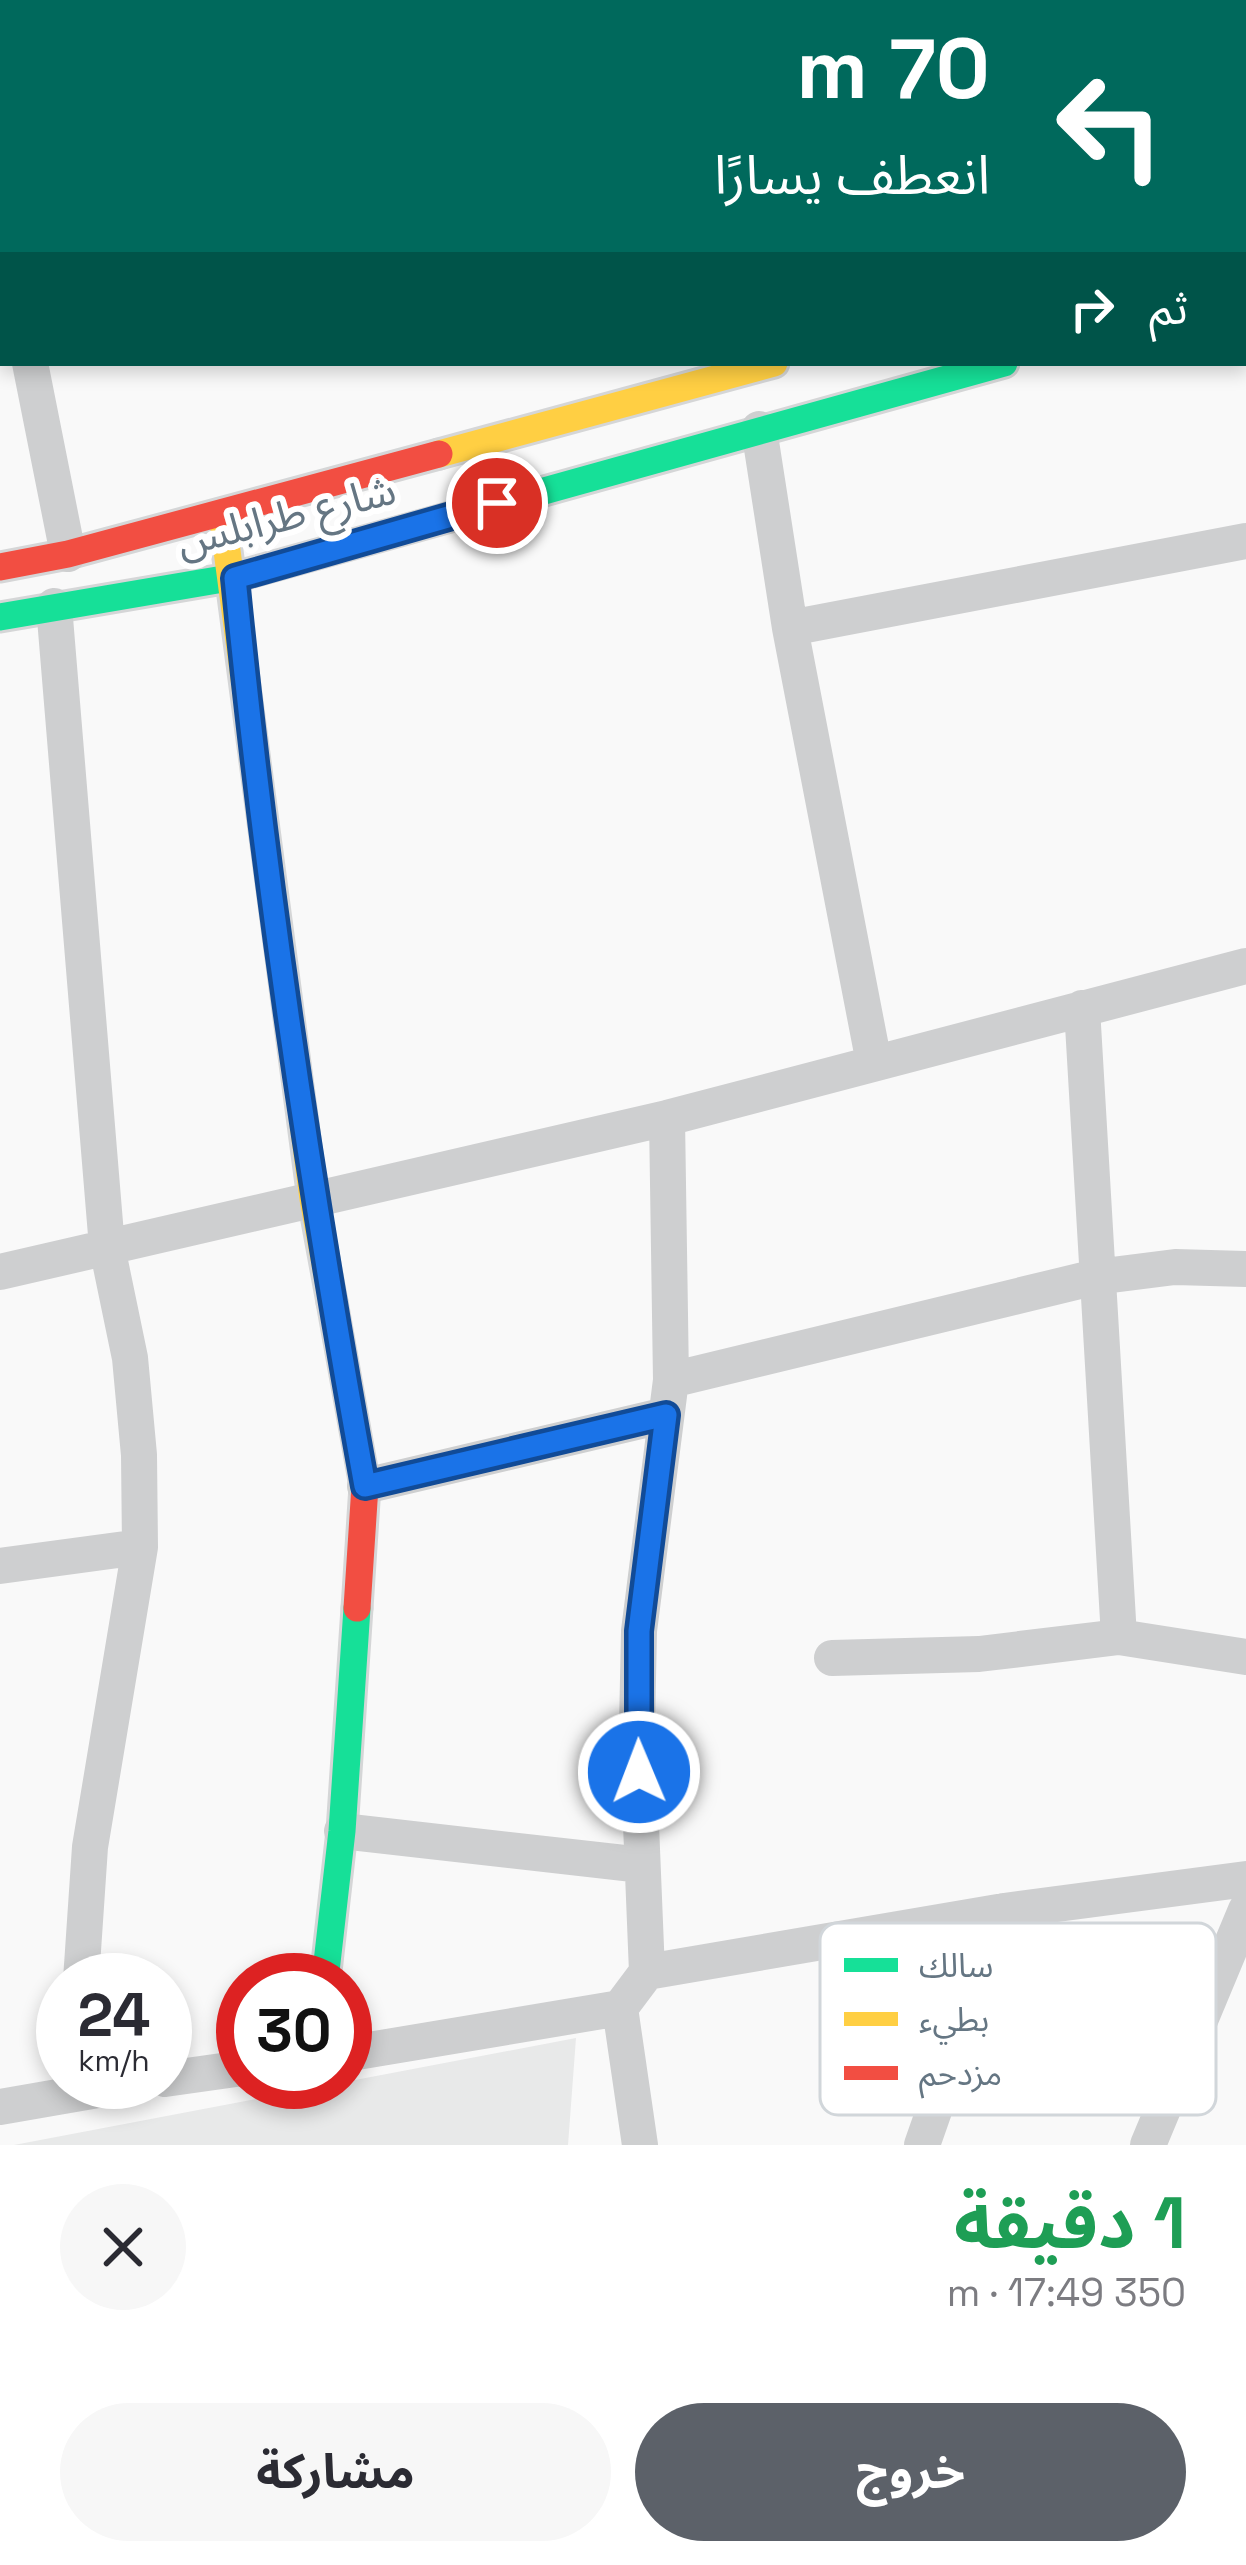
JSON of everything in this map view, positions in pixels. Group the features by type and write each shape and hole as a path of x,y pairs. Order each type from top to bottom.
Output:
{"main road":[{"name":"شارع طرابلس","path":"0,567 68,554 763,366"},
{"name":"شارع طرابلس","path":"0,616 235,578 993,366"},
{"path":"222,513 235,578 257,803 313,1199 365,1486 342,1831 328,1953"}],"street":[{"path":"31,366 68,554"},
{"path":"759,429 790,628 874,1063"},
{"path":"790,628 1246,542"},
{"path":"54,606 107,1247 136,1402 140,1547 90,1847 83,1953"},
{"path":"0,1272 667,1118 1246,966"},
{"path":"1082,1008 1119,1637"},
{"path":"372,2049 620,2008 647,1972 639,1631 669,1398 667,1118"},
{"path":"365,1486 1096,1277 1175,1268 1246,1269"},
{"path":"0,1566 140,1547"},
{"path":"832,1658 980,1654 1119,1637 1246,1657"},
{"path":"342,1831 643,1865"},
{"path":"934,1923 1246,1879"},
{"path":"1216,1982 1246,1910"},
{"path":"1000,1923 1004,1911"},
{"path":"647,1972 820,1942"},
{"path":"620,2008 640,2145"},
{"path":"0,2107 36,2099"},
{"path":"922,2145 933,2115"},
{"path":"1148,2145 1161,2115"}],"shaded area":[{"path":"576,2038 568,2145 14,2145 216,2107 372,2109 372,2077"}],"traffic: fast":[{"path":"0,617 235,577 993,366"},
{"path":"328,1953 342,1831 357,1608"}],"traffic: slow":[{"path":"439,454 763,366"},
{"path":"222,513 313,1199 332,1302"}],"traffic: jam":[{"path":"0,567 68,554 439,454"},
{"path":"332,1302 365,1486 357,1608"}],"route":[{"path":"497,503 235,578 257,803 313,1199 365,1486 666,1415 639,1631 639,1772"}]}
